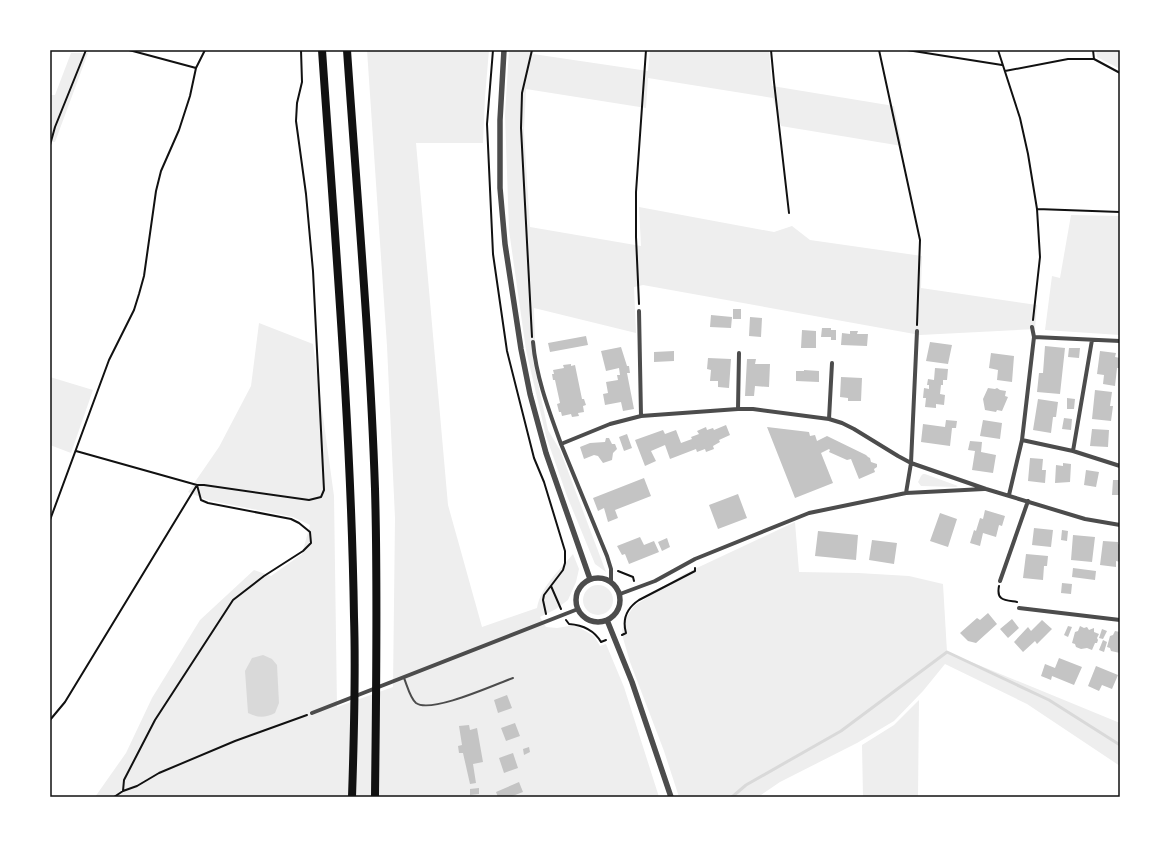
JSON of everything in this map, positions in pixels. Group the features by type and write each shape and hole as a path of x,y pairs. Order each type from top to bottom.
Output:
{"highway":[{"path":"322,50 347,425 353,558 355,676 352,797"},
{"path":"347,50 368,357 374,487 377,583 375,797"}],"street":[{"path":"504,50 500,120 500,188 505,244 521,349 530,394 546,453 590,579"},
{"path":"639,311 641,416"},
{"path":"1010,495 1022,440 1034,338 1032,327"},
{"path":"906,493 911,463 917,330"},
{"path":"1034,338 1120,341"},
{"path":"1073,452 1092,340"},
{"path":"533,342 534,356 548,407 561,444 607,556 611,569 611,581"},
{"path":"738,409 740,353"},
{"path":"829,420 832,363"},
{"path":"561,444 610,424 641,416 753,409 829,420 842,423 854,429 911,463 986,489 1085,518 1120,525"},
{"path":"1022,440 1073,452 1120,466"},
{"path":"620,594 655,581 695,559 809,513 906,493 986,489"},
{"path":"1000,581 1028,501"},
{"path":"596,578 604,578 611,581 620,594 621,600 617,612 607,620 600,622 592,622 585,618 578,609 576,598 582,584 590,579 596,578"},
{"path":"1019,608 1120,620"},
{"path":"312,714 578,609"},
{"path":"607,620 632,682 671,797"}],"lane":[{"path":"404,678 412,697 417,703 425,705 445,703 513,678"}],"path":[{"path":"50,145 86,50"},
{"path":"129,50 196,68"},
{"path":"50,520 109,360 134,310 144,276 156,191 161,171 179,130 190,96 196,68 205,50"},
{"path":"76,451 197,485 309,500 321,496 324,490 313,271 306,194 296,121 297,103 302,82 301,50"},
{"path":"532,50 522,93 521,128 533,342"},
{"path":"639,311 636,192 646,50"},
{"path":"771,50 789,213"},
{"path":"879,50 920,240 917,330"},
{"path":"907,50 1002,66"},
{"path":"998,50 1023,132 1037,208 1040,257 1032,327"},
{"path":"1093,50 1094,59"},
{"path":"1005,71 1068,59 1094,59 1120,73"},
{"path":"1037,208 1120,212"},
{"path":"50,720 65,702 197,485"},
{"path":"123,791 124,780 155,720 233,600 264,576 303,551 311,543 310,532 299,523 291,519 208,503 201,500 197,485"},
{"path":"549,621 543,606 543,600 544,595 551,586 569,624 575,624 589,629 598,636 601,642 626,633 624,621 633,604 695,571 695,559"},
{"path":"611,569 618,570 632,577 639,600"},
{"path":"1000,581 998,588 999,597 1019,603 1019,608"},
{"path":"114,797 159,773 235,741 312,714"}],"shaded area":[{"path":"367,50 489,50 483,143 416,143 448,505 482,627 537,608 546,586 573,554 579,569 576,582 568,600 556,609 540,617 546,627 557,628 575,625 594,636 600,646 606,644 624,687 659,797 95,797 126,753 152,698 200,620 254,570 271,576 302,554 310,525 293,517 207,500 188,492 219,447 251,386 259,323 313,344 334,496 337,707 393,687 395,518 387,346"},
{"path":"509,50 534,50 533,54 648,71 650,50 769,50 772,86 894,106 902,146 781,126 773,98 648,78 646,108 526,89 524,132 530,227 641,246 639,207 774,232 792,226 810,240 922,256 921,288 1037,305 1035,329 920,335 643,285 634,287 636,333 534,308 535,343 533,360 548,430 560,450 606,572 595,564 567,496 546,436 526,350 509,230 505,115"},
{"path":"1096,50 1120,50 1120,69 1097,57"},
{"path":"71,53 88,53 55,142 50,142 50,95 55,95"},
{"path":"1071,215 1120,216 1120,335 1045,330 1052,276 1060,278"},
{"path":"50,377 93,390 71,453 50,445"},
{"path":"923,474 958,486 921,486 918,482"},
{"path":"795,522 799,572 909,576 943,584 947,652 1120,723 1120,766 1027,704 945,664 923,691 894,721 857,743 780,782 758,797 679,797 664,751 630,662 623,638 622,630 628,615 634,606 684,574"},
{"path":"598,585 609,589 613,600 609,611 598,615 587,611 583,600 587,589"},
{"path":"263,655 272,659 277,665 279,703 275,713 262,717 248,713 245,671 252,658"},
{"path":"919,700 918,797 863,797 862,745 894,725"}],"building":[{"path":"733,309 741,309 741,319 733,319"},
{"path":"711,315 732,317 731,328 710,327"},
{"path":"750,317 762,318 761,337 749,336"},
{"path":"822,328 831,328 831,330 836,330 836,340 831,340 831,337 821,337"},
{"path":"802,330 816,331 816,348 801,348"},
{"path":"850,331 858,331 857,334 868,334 867,346 841,345 842,333 850,334"},
{"path":"586,336 588,345 550,352 548,343"},
{"path":"930,342 952,345 948,364 926,361"},
{"path":"1045,346 1065,348 1060,394 1037,392 1039,373 1043,373"},
{"path":"621,347 627,366 629,366 630,373 627,373 634,409 623,411 621,402 605,405 603,394 608,393 606,382 618,380 617,375 620,375 619,368 606,371 601,351"},
{"path":"1069,348 1080,348 1079,358 1068,357"},
{"path":"674,351 674,361 654,362 654,352"},
{"path":"1100,351 1116,353 1115,357 1120,358 1120,368 1117,368 1115,386 1103,384 1104,375 1097,374"},
{"path":"991,353 1014,356 1012,382 997,380 998,370 989,368"},
{"path":"708,358 731,359 729,388 718,387 718,381 710,381 711,370 707,369"},
{"path":"747,359 756,359 755,364 770,364 769,387 755,386 754,396 745,396"},
{"path":"571,364 571,366 575,365 582,399 584,399 586,405 583,406 584,412 578,413 579,416 572,417 571,414 562,416 561,412 559,412 557,404 560,403 555,380 553,380 552,374 554,374 553,370 564,368 563,365"},
{"path":"935,368 948,369 947,380 943,380 940,394 945,395 944,405 936,404 936,408 925,407 926,398 923,398 924,388 929,389 929,385 927,385 928,379 934,380"},
{"path":"796,371 819,371 819,382 796,381"},
{"path":"841,377 862,378 861,401 848,401 848,398 840,397"},
{"path":"988,388 997,388 1006,391 1005,396 1008,397 1002,411 997,410 996,412 985,410 983,399"},
{"path":"1095,390 1112,392 1110,406 1113,406 1111,421 1092,419"},
{"path":"1067,398 1075,399 1074,409 1067,409"},
{"path":"1038,399 1058,402 1056,417 1053,417 1051,433 1033,430"},
{"path":"1064,418 1072,419 1071,430 1062,429"},
{"path":"946,420 957,421 956,428 952,428 950,446 921,442 923,424 945,427"},
{"path":"983,420 1002,423 1000,439 980,436"},
{"path":"726,425 730,435 719,440 720,442 713,446 714,449 706,452 705,449 697,452 696,449 670,459 665,445 651,451 656,461 645,466 635,440 663,430 665,434 676,430 681,443 692,439 691,437 699,434 697,431 706,427 707,430 713,428 714,430"},
{"path":"767,427 809,432 810,436 815,435 817,441 827,436 866,455 870,458 871,462 877,464 877,467 874,469 875,472 859,479 851,459 847,460 829,452 829,449 821,453 833,483 795,498"},
{"path":"1092,429 1109,430 1108,447 1090,446"},
{"path":"627,434 632,448 624,451 619,437"},
{"path":"606,438 609,438 612,444 615,444 617,449 613,453 612,460 603,463 598,456 594,455 584,459 580,447 590,443 605,442"},
{"path":"970,441 982,442 981,452 996,455 993,473 972,470 975,451 968,450"},
{"path":"1030,458 1043,459 1042,470 1046,470 1045,483 1028,481"},
{"path":"1063,463 1071,464 1070,482 1055,483 1056,465 1063,466"},
{"path":"1086,470 1099,472 1096,487 1084,485"},
{"path":"644,478 651,496 615,510 618,518 608,522 604,508 598,511 593,498"},
{"path":"1113,480 1120,480 1120,495 1112,495"},
{"path":"738,494 747,518 718,529 709,505"},
{"path":"985,510 1005,516 1002,526 999,525 996,537 983,533 980,546 970,543 980,518 983,519"},
{"path":"940,513 957,519 948,547 930,541"},
{"path":"1034,528 1053,530 1051,547 1032,545"},
{"path":"1062,530 1068,531 1067,541 1061,540"},
{"path":"818,531 858,535 856,560 815,556"},
{"path":"1073,535 1095,537 1092,562 1071,560"},
{"path":"640,537 644,545 654,541 659,552 629,564 625,554 622,555 617,546"},
{"path":"667,538 670,547 662,551 658,542"},
{"path":"872,540 897,543 894,564 869,560"},
{"path":"1103,541 1118,542 1120,545 1120,562 1116,561 1116,567 1100,565"},
{"path":"1026,554 1048,556 1047,566 1044,566 1043,580 1023,578"},
{"path":"1073,568 1096,571 1095,580 1072,577"},
{"path":"1062,583 1072,584 1071,594 1061,593"},
{"path":"988,613 997,624 976,643 968,641 960,633 977,618 980,620"},
{"path":"1012,619 1019,628 1008,638 1000,629"},
{"path":"1042,620 1052,629 1037,644 1035,641 1023,652 1014,642 1028,627 1031,631"},
{"path":"1068,626 1072,627 1068,637 1064,635"},
{"path":"1080,626 1084,628 1087,627 1089,630 1094,628 1094,632 1099,634 1097,643 1095,643 1092,650 1087,648 1081,649 1072,643 1075,632 1078,631"},
{"path":"1102,629 1107,631 1103,639 1099,638"},
{"path":"1115,631 1120,632 1120,653 1111,651 1110,648 1107,647 1110,636 1113,635"},
{"path":"1103,640 1107,642 1104,652 1099,650"},
{"path":"1059,658 1082,667 1074,685 1052,676 1051,680 1041,676 1045,664 1055,668"},
{"path":"1096,666 1118,675 1112,689 1102,685 1099,691 1088,686"},
{"path":"507,695 512,708 498,713 494,700"},
{"path":"515,723 520,736 506,741 501,728"},
{"path":"469,725 470,730 477,728 483,762 473,764 476,783 470,784 463,753 459,753 458,746 462,745 459,726"},
{"path":"529,747 530,752 524,755 523,749"},
{"path":"513,753 518,768 504,773 499,758"},
{"path":"519,782 523,792 510,797 498,797 496,792"},
{"path":"479,788 479,794 470,795 470,789"}],"waterway":[{"path":"732,797 746,785 841,731 947,652 1049,700 1120,745"}]}
